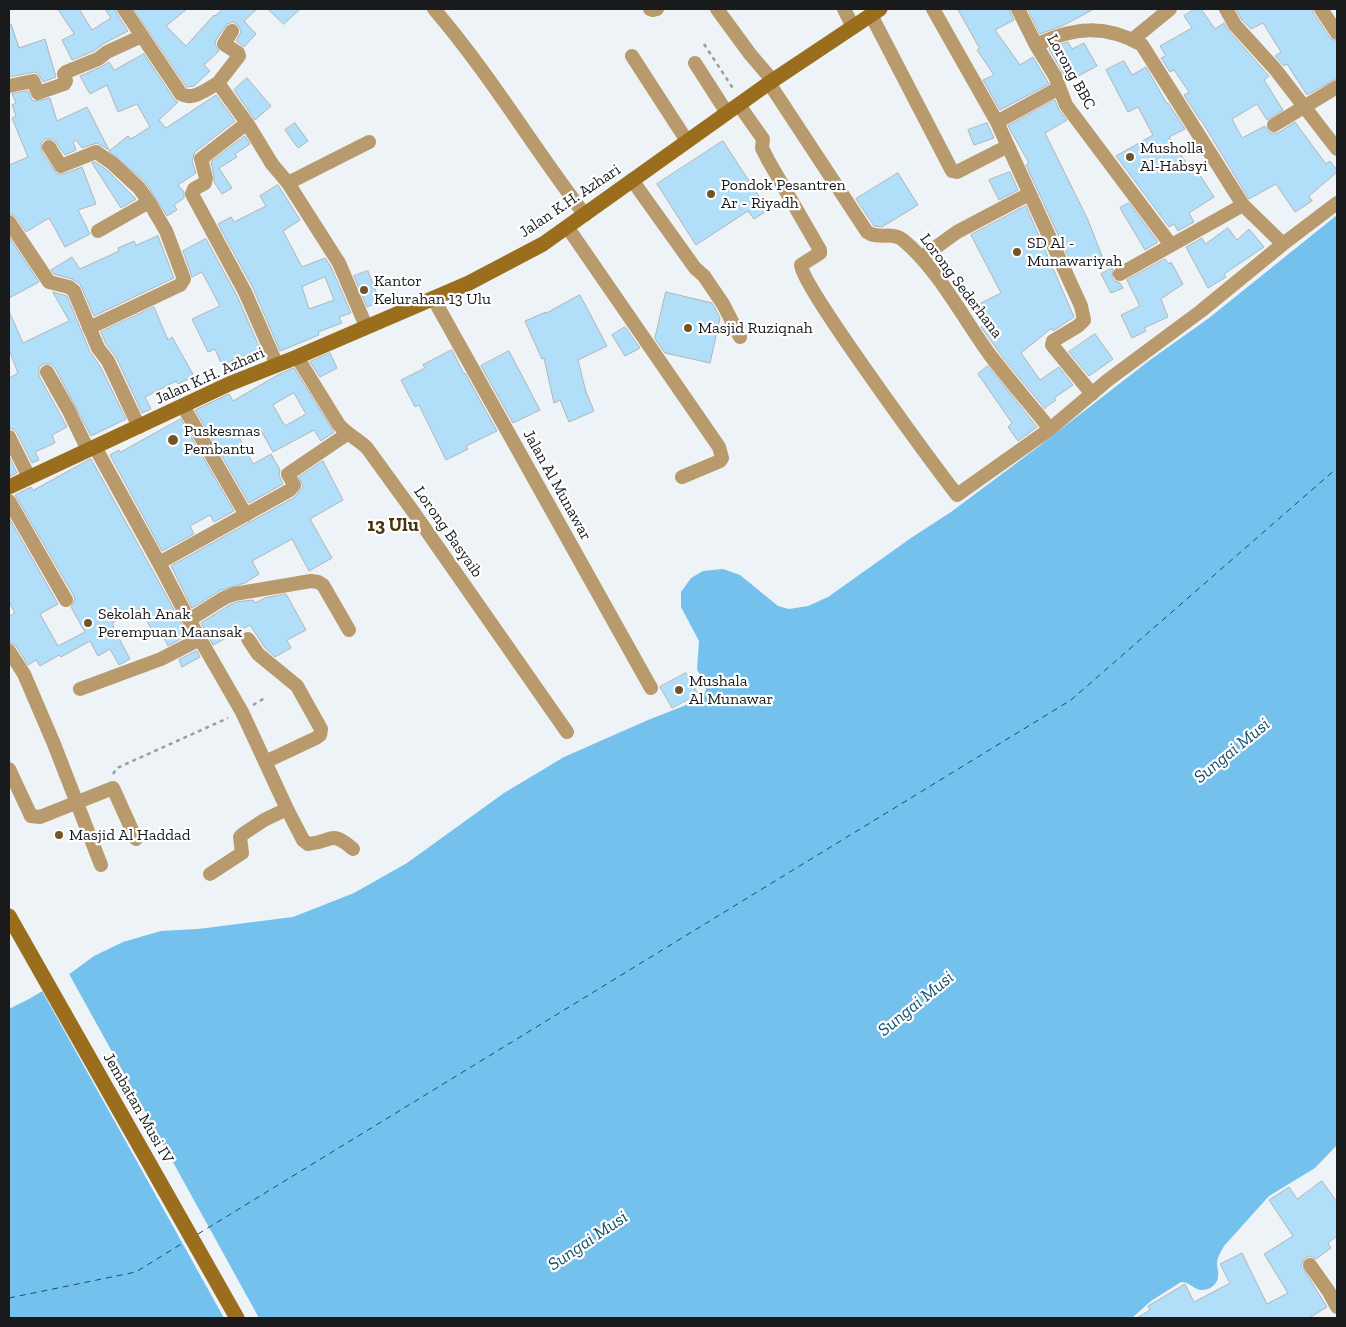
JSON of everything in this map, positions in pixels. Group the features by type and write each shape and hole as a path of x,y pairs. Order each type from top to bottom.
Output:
{"street":[{"path":"124,9 181,94 187,97 193,97 218,83 239,56 238,53 224,44 232,31"},
{"path":"434,9 455,34 584,214"},
{"path":"650,9 657,9"},
{"name":"Lorong Sederhana","path":"718,9 771,82 867,232 877,236 898,236 921,258 991,355 1050,429"},
{"path":"844,9 853,27"},
{"path":"933,9 997,122 1085,318 1082,324 1052,342 1052,345 1092,394"},
{"name":"Lorong BBC","path":"1018,9 1036,45 1055,76 1066,105 1171,245"},
{"path":"1132,40 1170,9"},
{"path":"1226,9 1235,25 1275,70 1300,109"},
{"path":"1321,9 1337,33"},
{"path":"875,12 952,171 957,172 1008,146"},
{"name":"Jalan K.H. Azhari","path":"9,487 229,384 469,283 543,244 568,228 584,214 736,106 875,12"},
{"path":"1036,45 1052,38 1082,30 1106,32 1142,45 1243,206 1283,244"},
{"path":"9,86 33,81 36,92 39,93 64,84 66,82 64,75 66,72 98,59 107,52 142,36"},
{"path":"632,56 687,141"},
{"path":"695,63 736,106 763,139 762,148 768,160 820,250 820,253 801,265 802,272 820,302 880,390 957,495 1050,429 1092,394 1201,311 1337,203"},
{"path":"1271,79 1300,109 1333,150"},
{"path":"218,83 247,123 272,164 288,182 339,263 366,326"},
{"path":"997,122 1059,88"},
{"path":"1274,125 1337,88"},
{"path":"247,123 201,159 206,178 205,183 194,189 192,194 245,292 277,365"},
{"path":"288,182 369,142"},
{"path":"49,147 61,166 92,152 100,153 139,188 166,231 184,281 180,285 89,328"},
{"path":"632,180 694,268 704,276 723,304 740,337"},
{"path":"921,258 957,232 1029,194"},
{"path":"98,231 149,202"},
{"path":"1120,274 1243,206"},
{"path":"9,222 49,282 74,290 98,348 108,362 139,427"},
{"path":"568,228 718,446 722,458 720,461 682,477"},
{"name":"Jalan Al Munawar","path":"433,298 651,688"},
{"name":"Lorong Basyaib","path":"297,357 339,425 347,434 359,440 367,448 567,732"},
{"path":"47,372 159,563 189,620 242,712 303,840 308,844 335,837 342,839 353,849"},
{"path":"183,406 246,515"},
{"path":"159,563 293,488 294,484 288,474 347,434"},
{"path":"9,437 30,477"},
{"path":"9,501 66,600"},
{"path":"189,620 229,596 312,581 323,585 349,630"},
{"path":"80,689 161,660 200,639"},
{"path":"248,639 258,654 296,686 322,732 316,738 265,762"},
{"path":"9,651 24,674 54,744 75,803 101,865"},
{"path":"9,769 31,816 40,817 114,788 136,839"},
{"path":"210,874 242,853 240,837 243,834 264,820 287,809"},
{"name":"Jembatan Musi IV","path":"9,916 237,1318"},
{"path":"1310,1264 1337,1307"}],"path":[{"path":"704,44 736,106"},
{"path":"114,788 112,776 117,768 242,712"}],"water":[{"name":"Sungai Musi","path":"1337,215 1337,1145 1315,1168 1269,1196 1224,1246 1217,1264 1218,1279 1213,1286 1205,1290 1199,1290 1187,1283 1181,1282 1151,1301 1132,1318 9,1318 9,1009 64,978 94,956 123,942 161,931 198,929 293,917 354,893 407,863 504,793 564,757 699,700 704,695 706,689 697,669 699,641 681,607 681,592 691,578 703,571 723,569 740,575 778,606 789,609 808,606 828,597 951,512 1034,450 1150,360 1209,318"}],"pier":[{"path":"68,972 259,1318 224,1318 41,989"}],"building":[{"path":"58,9 79,9 92,30 111,18 105,9 115,9 128,31 94,51 72,60 62,40 74,34"},
{"path":"134,9 187,9 166,26 186,46 214,15 223,9 257,9 244,21 256,34 244,47 236,41 241,32 239,26 233,22 227,24 216,40 215,44 219,51 204,65 210,71 194,86 187,87"},
{"path":"268,9 300,9 284,24"},
{"path":"958,9 1009,9 1014,20 995,30 1020,65 1033,57 1049,84 1000,110 983,80 994,75 977,50 979,48"},
{"path":"1028,9 1094,9 1064,25 1040,34"},
{"path":"1195,9 1201,9 1215,29 1224,23 1269,76 1264,80 1283,110 1267,120 1257,104 1232,119 1242,138 1265,126 1270,133 1278,133 1295,122 1326,164 1330,161 1337,170 1309,196 1312,201 1295,212 1276,184 1249,199 1184,95 1189,92 1174,70 1170,72 1161,58 1166,56 1160,46 1192,28 1184,16"},
{"path":"1236,9 1312,9 1330,38 1337,42 1337,78 1307,95 1287,64 1284,66 1275,56 1281,52 1263,23 1251,29 1242,20"},
{"path":"9,24 11,24 19,48 45,39 56,77 43,82 35,72 9,77"},
{"path":"1068,42 1072,49 1084,43 1097,66 1067,82 1049,49"},
{"path":"144,54 174,99 178,102 159,120 166,128 216,95 235,121 195,152 192,161 196,173 178,185 184,192 184,198 174,205 177,210 167,216 145,182 109,151 128,136 131,139 150,127 137,104 118,112 107,85 90,94 80,76 109,62 114,70"},
{"path":"1124,61 1132,75 1146,67 1167,104 1185,129 1169,137 1189,167 1193,164 1214,197 1189,213 1194,222 1178,231 1174,224 1169,227 1116,156 1153,135 1138,107 1128,112 1106,70"},
{"path":"247,78 271,106 255,120 234,90"},
{"path":"28,91 32,100 50,98 57,121 87,107 109,150 97,143 82,148 76,140 73,142 76,150 65,155 53,139 45,139 41,143 42,152 57,174 64,174 82,167 96,204 78,210 90,234 65,247 49,218 26,232 16,217 9,213 9,165 28,157 12,118 16,116 12,105 16,103 12,94"},
{"path":"1055,100 1059,110 1067,120 1045,133 1088,220 1102,256 1073,267 1026,165 1029,163 1008,126"},
{"path":"295,123 308,141 298,148 285,130"},
{"path":"987,123 994,138 974,145 968,130"},
{"path":"245,136 250,144 235,154 237,157 219,168 232,188 222,194 214,182 211,162"},
{"name":"Pondok Pesantren Ar - Riyadh","path":"723,141 768,210 754,219 748,211 696,245 657,184"},
{"path":"95,162 107,170 136,199 121,208 92,163"},
{"path":"1010,172 1018,190 999,200 989,180"},
{"path":"898,173 918,205 882,227 874,226 856,199"},
{"path":"278,185 300,220 283,231 302,267 325,258 331,267 351,313 339,317 342,323 318,332 319,335 280,351 253,288 218,224 231,217 234,222 266,206 260,196","holes":["325,277 334,300 309,309 302,287"]},
{"path":"1129,203 1158,242 1145,250 1120,208"},
{"path":"1026,206 1074,317 1053,331 1052,328 1021,353 1040,380 1059,367 1073,385 1054,398 1056,400 1045,409 1004,359 981,327 990,321 981,303 1001,293 971,235"},
{"path":"1228,228 1237,240 1249,229 1264,247 1224,274 1226,277 1208,288 1186,247 1202,238 1205,244"},
{"path":"158,236 174,278 94,316 80,284 72,279 54,274 51,270 72,257 80,269 119,251 118,248 134,241 136,245"},
{"path":"9,237 39,282 9,298"},
{"path":"206,239 237,296 264,358 248,365 245,355 222,365 215,349 208,352 192,319 220,306 202,272 192,277 183,251"},
{"path":"1165,259 1169,264 1171,262 1183,284 1161,299 1168,317 1144,328 1146,331 1132,338 1121,315 1140,306 1127,280"},
{"path":"1113,268 1112,278 1120,283 1123,288 1111,293 1101,274"},
{"name":"Kantor Kelurahan 13 Ulu","path":"368,271 380,302 367,307 354,276"},
{"path":"53,292 67,296 90,352 100,366 126,419 91,436 55,368 51,364 43,364 39,368 39,376 67,427 52,435 55,443 35,452 39,460 32,463 17,433 9,428 9,378 18,373 9,350 9,311 23,343 69,321"},
{"name":"Masjid Ruziqnah","path":"666,292 712,303 720,318 710,363 665,353 655,339"},
{"path":"580,295 607,346 578,360 586,392 594,411 569,422 560,400 554,403 544,358 542,359 525,321 546,313"},
{"path":"154,307 168,340 172,337 194,376 178,384 176,381 145,397 151,409 142,413 116,357 106,344 101,332"},
{"path":"625,327 640,348 625,356 612,335"},
{"path":"1095,334 1113,359 1089,376 1069,352"},
{"path":"452,350 497,431 466,446 468,449 446,460 419,405 415,407 401,380 425,368 423,365"},
{"path":"509,351 540,410 513,423 481,366"},
{"path":"330,353 337,368 320,377 310,362"},
{"path":"988,366 1037,427 1018,441 1008,427 1012,423 978,374"},
{"path":"294,368 334,432 321,441 314,430 273,452 259,427 239,437 253,464 271,454 280,470 279,475 283,484 249,503 195,410 229,394 233,401 276,376","holes":["294,393 306,414 285,426 273,405"]},
{"path":"181,419 234,511 214,522 210,515 190,526 194,534 162,551 110,455 119,450 120,452"},
{"path":"9,456 17,473 9,477"},
{"path":"91,459 188,635 168,646 163,636 157,639 140,609 112,623 130,659 119,665 110,649 98,656 90,641 40,666 36,660 28,665 16,646 9,642 9,616 15,613 9,602 9,518 58,604 40,614 58,646 85,632 71,607 75,600 74,596 15,495 31,487 33,490"},
{"path":"323,461 343,500 310,519 332,558 309,571 292,539 252,561 259,574 245,583 221,590 192,608 171,566 295,497 303,486 299,477"},
{"path":"286,594 306,630 287,640 291,648 275,657 265,648 250,625 213,645 201,623 236,602 253,600 255,603 265,598"},
{"path":"197,651 200,657 182,667 179,660"},
{"name":"Mushala Al Munawar","path":"686,673 698,694 672,708 660,687"},
{"path":"1322,1181 1337,1202 1337,1236 1328,1243 1331,1248 1316,1259 1310,1256 1305,1258 1301,1265 1327,1307 1309,1318 1137,1318 1150,1310 1148,1306 1185,1284 1194,1302 1230,1283 1220,1264 1242,1253 1267,1304 1288,1293 1264,1254 1293,1236 1269,1200 1289,1187 1297,1199"}],"ferry route":[{"path":"198,1234 1071,700 1337,468"},
{"path":"9,1298 136,1272 186,1241"}],"place":[{"name":"Musholla Al-Habsyi","path":"1130,157"},
{"name":"Pondok Pesantren Ar - Riyadh","path":"711,194"},
{"name":"SD Al - Munawariyah","path":"1017,252"},
{"name":"Kantor Kelurahan 13 Ulu","path":"364,290"},
{"name":"Masjid Ruziqnah","path":"688,328"},
{"name":"Puskesmas Pembantu","path":"173,440"},
{"name":"Sekolah Anak Perempuan Maansak","path":"88,623"},
{"name":"Mushala Al Munawar","path":"679,690"},
{"name":"Masjid Al Haddad","path":"59,835"}],"district":[{"name":"13 Ulu","path":"393,526"}]}
